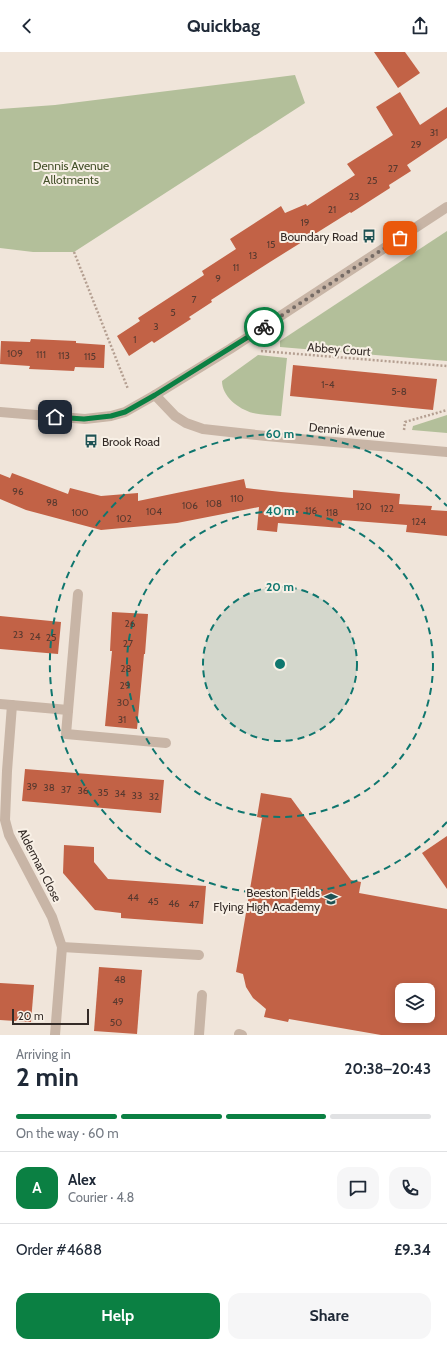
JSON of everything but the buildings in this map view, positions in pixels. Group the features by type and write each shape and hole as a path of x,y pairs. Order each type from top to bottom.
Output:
{"street":[{"path":"0,412 84,419 111,416 125,412 230,349 447,207"},
{"name":"Dennis Avenue","path":"155,395 175,416 186,423 203,429 447,452"},
{"path":"78,594 66,734 166,743"},
{"path":"0,704 68,710"},
{"name":"Alderman Close","path":"12,705 5,820 9,835 52,918 62,947 55,1035"},
{"path":"62,947 199,955"},
{"path":"199,1035 202,995"}],"path":[{"path":"74,252 135,407"},
{"name":"Abbey Court","path":"230,349 447,366"},
{"path":"402,448 405,422 447,410"}],"green space":[{"name":"Dennis Avenue Allotments","path":"295,75 305,103 74,252 33,252 0,248 0,109 55,105"},
{"path":"447,231 447,361 280,347 280,341"},
{"path":"258,355 287,358 281,416 256,414 247,411 228,397 223,387 222,381"},
{"path":"447,415 447,433 412,430 413,426"}],"way so far":[{"path":"264,327 400,238"}],"place":[{"name":"Boundary Road","path":"369,236"},
{"name":"Brook Road","path":"91,441"},
{"name":"Beeston Fields Flying High Academy","path":"331,899"}],"route":[{"path":"55,417 84,419 111,416 125,412 264,327"}]}
